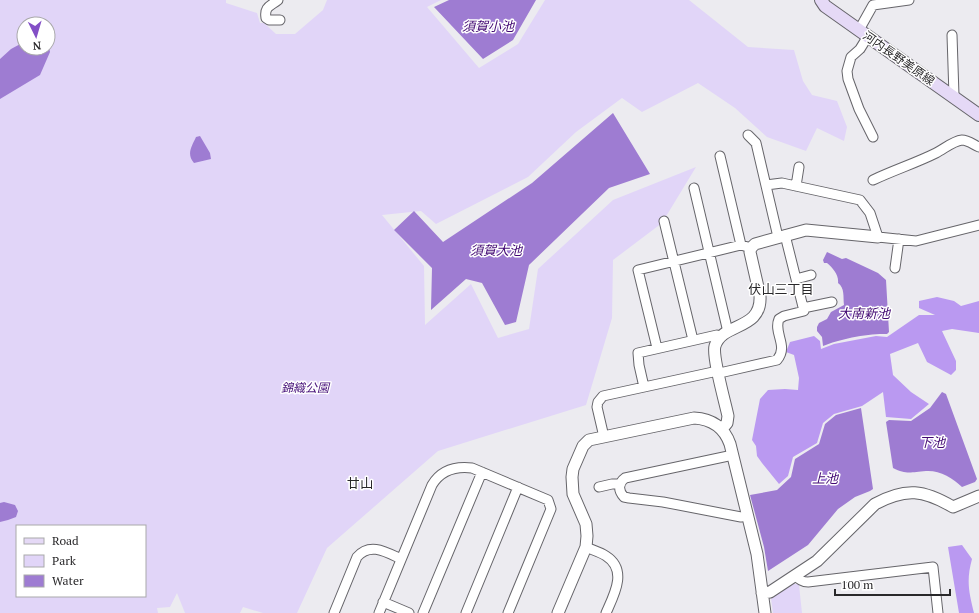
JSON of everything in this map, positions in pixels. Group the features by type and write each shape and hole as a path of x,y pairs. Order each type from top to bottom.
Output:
{"main road":[{"name":"河内長野美原線","path":"821,0 825,6 979,115"}],"street":[{"path":"278,0 269,5 265,15 269,20 280,20"},
{"path":"873,137 859,109 848,79 847,71 851,57 860,49 872,5 909,0"},
{"path":"952,34 954,96"},
{"path":"604,437 597,407 600,399 607,395 777,360 782,352 778,324 779,319 784,316 804,311 796,278 766,184 756,143 748,135"},
{"path":"873,180 962,140 979,147"},
{"path":"644,387 638,353 724,334 745,323 756,315 760,307 760,296 750,252 746,246 720,156"},
{"path":"796,186 799,167"},
{"path":"766,184 782,183 860,200 870,213 878,237"},
{"path":"694,188 710,253 724,334"},
{"path":"664,221 693,340"},
{"path":"657,348 638,270 755,244 806,230 916,241 979,225"},
{"path":"895,268 899,239"},
{"path":"796,278 810,275"},
{"path":"803,308 832,302"},
{"path":"722,429 728,423 728,420 714,350 716,343 724,334"},
{"path":"558,613 586,547 586,524 573,494 572,477 573,469 585,443 589,440 694,418 709,420 722,429 727,436 757,554 765,613"},
{"path":"733,455 625,478 620,484 619,489 624,497 663,502 741,517 748,516"},
{"path":"379,613 436,478 447,470 459,467 472,468 548,500 551,509 508,613"},
{"path":"423,613 482,472"},
{"path":"599,487 620,484"},
{"path":"466,613 518,487"},
{"path":"762,593 770,592 817,561 876,504 887,498 900,493 914,492 929,495 953,507 979,496"},
{"path":"586,547 605,555 612,560 616,567 618,580 617,588 606,613"},
{"path":"334,613 357,557 361,553 372,549 380,549 402,559"},
{"path":"795,575 799,580 808,582 933,567 938,613"},
{"path":"384,602 409,613"}],"green space":[{"name":"錦織公園","path":"0,0 226,0 226,3 257,13 260,23 264,23 276,34 295,34 323,10 327,0 441,0 427,7 479,68 518,44 545,0 689,0 748,47 794,50 803,81 812,95 837,101 847,127 844,141 817,128 806,151 767,137 735,108 698,83 642,112 622,98 576,132 528,177 436,224 421,211 382,215 424,266 425,325 471,284 498,338 529,329 538,269 613,200 696,167 662,223 613,260 612,318 586,405 438,451 327,548 297,613 263,613 243,607 240,613 185,613 177,593 170,607 157,608 158,613 0,613"},
{"path":"791,584 799,585 802,613 773,613 771,598"}],"shaded area":[{"path":"937,297 954,301 961,306 979,301 979,333 952,329 942,331 956,361 956,370 951,375 927,362 918,343 890,354 893,375 911,392 929,404 911,419 886,417 883,392 862,406 834,414 823,423 817,443 793,457 788,476 779,484 757,456 756,446 752,440 760,399 768,390 798,390 799,378 794,355 786,352 790,342 814,336 820,341 821,349 834,344 876,336 887,337 919,315 935,315 919,308 919,301"},
{"path":"962,545 972,559 969,574 969,586 974,613 959,613 948,547"}],"water":[{"name":"須賀小池","path":"449,0 536,0 513,40 483,59 434,7"},
{"path":"16,46 16,56 48,56 40,75 0,99 0,59"},
{"name":"須賀大池","path":"613,113 650,174 609,188 529,265 516,322 505,325 482,283 466,279 431,310 432,268 394,230 414,211 443,242 532,183"},
{"path":"200,136 210,153 211,159 194,163 190,156 190,150 196,137"},
{"name":"大南新池","path":"827,252 842,259 846,258 878,273 886,280 889,332 887,334 872,334 855,337 823,346 822,337 817,331 819,323 827,319 831,312 844,305 843,290 838,283 837,274 827,263 824,263 823,260"},
{"name":"下池","path":"942,392 946,394 977,479 975,482 962,487 941,473 931,471 906,472 893,468 886,422 889,420 911,421 930,408"},
{"name":"上池","path":"861,408 873,489 855,497 838,509 808,545 768,571 764,547 750,495 777,490 791,477 795,459 819,444 825,424 836,415"},
{"path":"4,502 15,505 18,511 16,517 0,522 0,503"}],"district":[{"name":"伏山三丁目","path":"781,289"},
{"name":"廿山","path":"360,483"}]}
